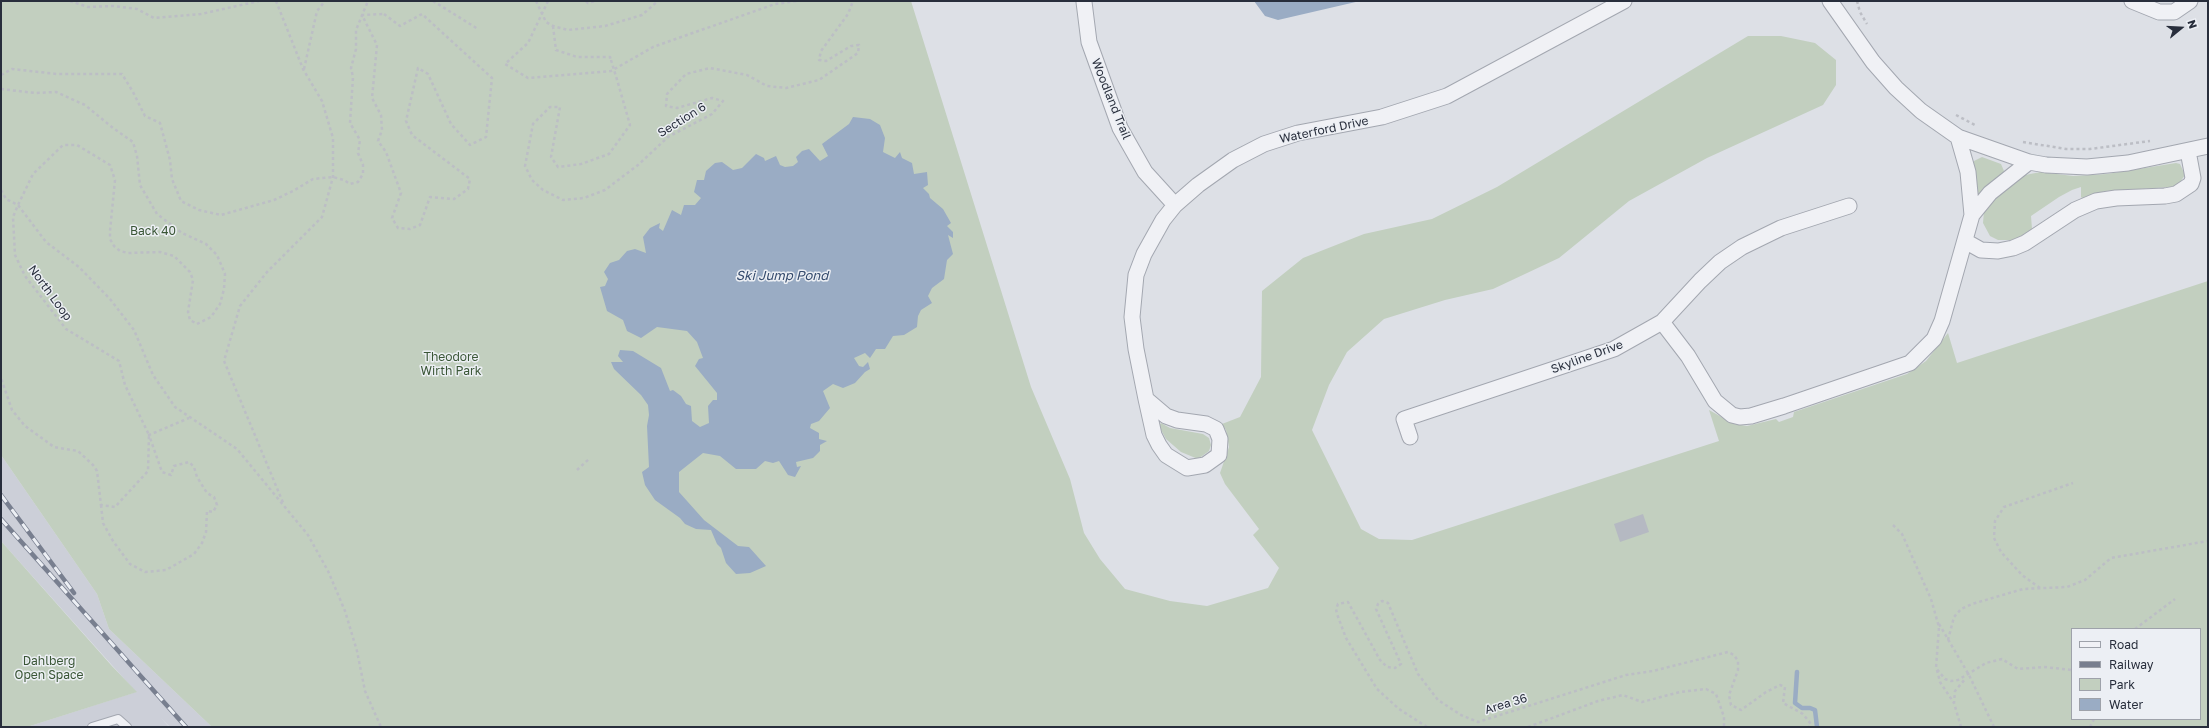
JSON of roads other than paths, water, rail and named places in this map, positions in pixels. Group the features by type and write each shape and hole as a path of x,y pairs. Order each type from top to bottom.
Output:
{"street":[{"name":"Waterford Drive","path":"1146,399 1166,416 1206,424 1216,429 1220,439 1219,455 1213,461 1197,468 1187,468 1166,455 1154,435 1146,399 1136,349 1132,317 1136,275 1144,254 1164,220 1175,205 1215,172 1264,144 1298,133 1382,117 1431,103 1477,81 1624,1"},
{"path":"1830,1 1873,62 1896,88 1921,111 1958,137 2029,162 2046,165 2087,167 2128,163 2208,146"},
{"path":"2132,1 2159,12 2174,12 2190,1"},
{"name":"Woodland Trail","path":"1084,2 1089,42 1120,128 1145,172 1175,205"},
{"path":"1662,322 1688,356 1715,401 1732,415 1751,416 1910,363 1934,339 1942,321 1972,215 1968,172 1958,137"},
{"path":"1965,241 1981,250 1998,251 2013,248 2025,243 2075,210 2096,201 2116,198 2165,196 2176,194 2190,184 2193,178 2188,151"},
{"path":"1972,215 1990,193 2029,162"},
{"name":"Skyline Drive","path":"1410,437 1404,419 1614,349 1662,322 1710,271 1742,247 1781,228 1849,206"}],"lane":[{"path":"92,727 118,719 127,727"}],"water":[{"path":"1254,1 1360,1 1278,20 1265,16"},
{"name":"Ski Jump Pond","path":"853,117 870,119 880,125 885,138 883,152 895,158 900,152 902,158 912,163 914,174 927,172 928,185 923,188 929,194 930,198 943,209 951,223 947,226 953,232 953,238 948,235 953,254 947,260 944,279 932,288 928,296 932,303 921,310 918,316 917,327 904,335 893,336 885,349 876,349 870,358 865,353 854,358 859,366 863,367 868,362 870,369 865,372 855,383 843,388 833,384 823,391 830,408 819,421 811,424 810,428 819,433 819,439 827,441 820,445 820,451 813,458 796,462 797,467 801,466 795,477 788,475 779,461 773,463 765,461 756,469 736,469 720,456 703,453 679,472 679,492 704,520 738,546 749,547 766,566 750,573 736,574 726,563 721,548 717,544 711,530 696,529 685,524 680,518 655,500 645,485 642,472 649,467 647,426 649,415 648,405 641,395 614,369 611,362 623,362 618,356 620,350 633,351 661,368 670,391 673,390 681,396 686,404 691,406 692,421 700,427 709,423 708,406 713,400 717,400 717,393 695,366 699,359 703,358 697,342 687,331 657,327 641,338 627,331 623,320 607,311 600,287 605,286 608,279 604,272 610,263 619,260 627,251 635,249 646,253 643,237 650,228 660,223 659,228 663,231 672,210 681,215 684,205 695,205 701,198 694,192 697,180 704,180 706,171 715,163 722,162 733,170 742,168 756,154 764,158 765,161 776,156 780,165 785,167 793,166 798,162 796,157 802,151 809,149 820,161 828,156 822,144 849,124"}],"waterway":[{"path":"1797,672 1795,703 1802,708 1810,708 1815,710 1817,727"}],"railway":[{"path":"1,495 74,593"},
{"path":"1,519 186,727"}],"park label":[{"name":"Back 40","path":"153,231"},
{"name":"Theodore Wirth Park","path":"451,364"},
{"name":"Dahlberg Open Space","path":"49,668"}]}
